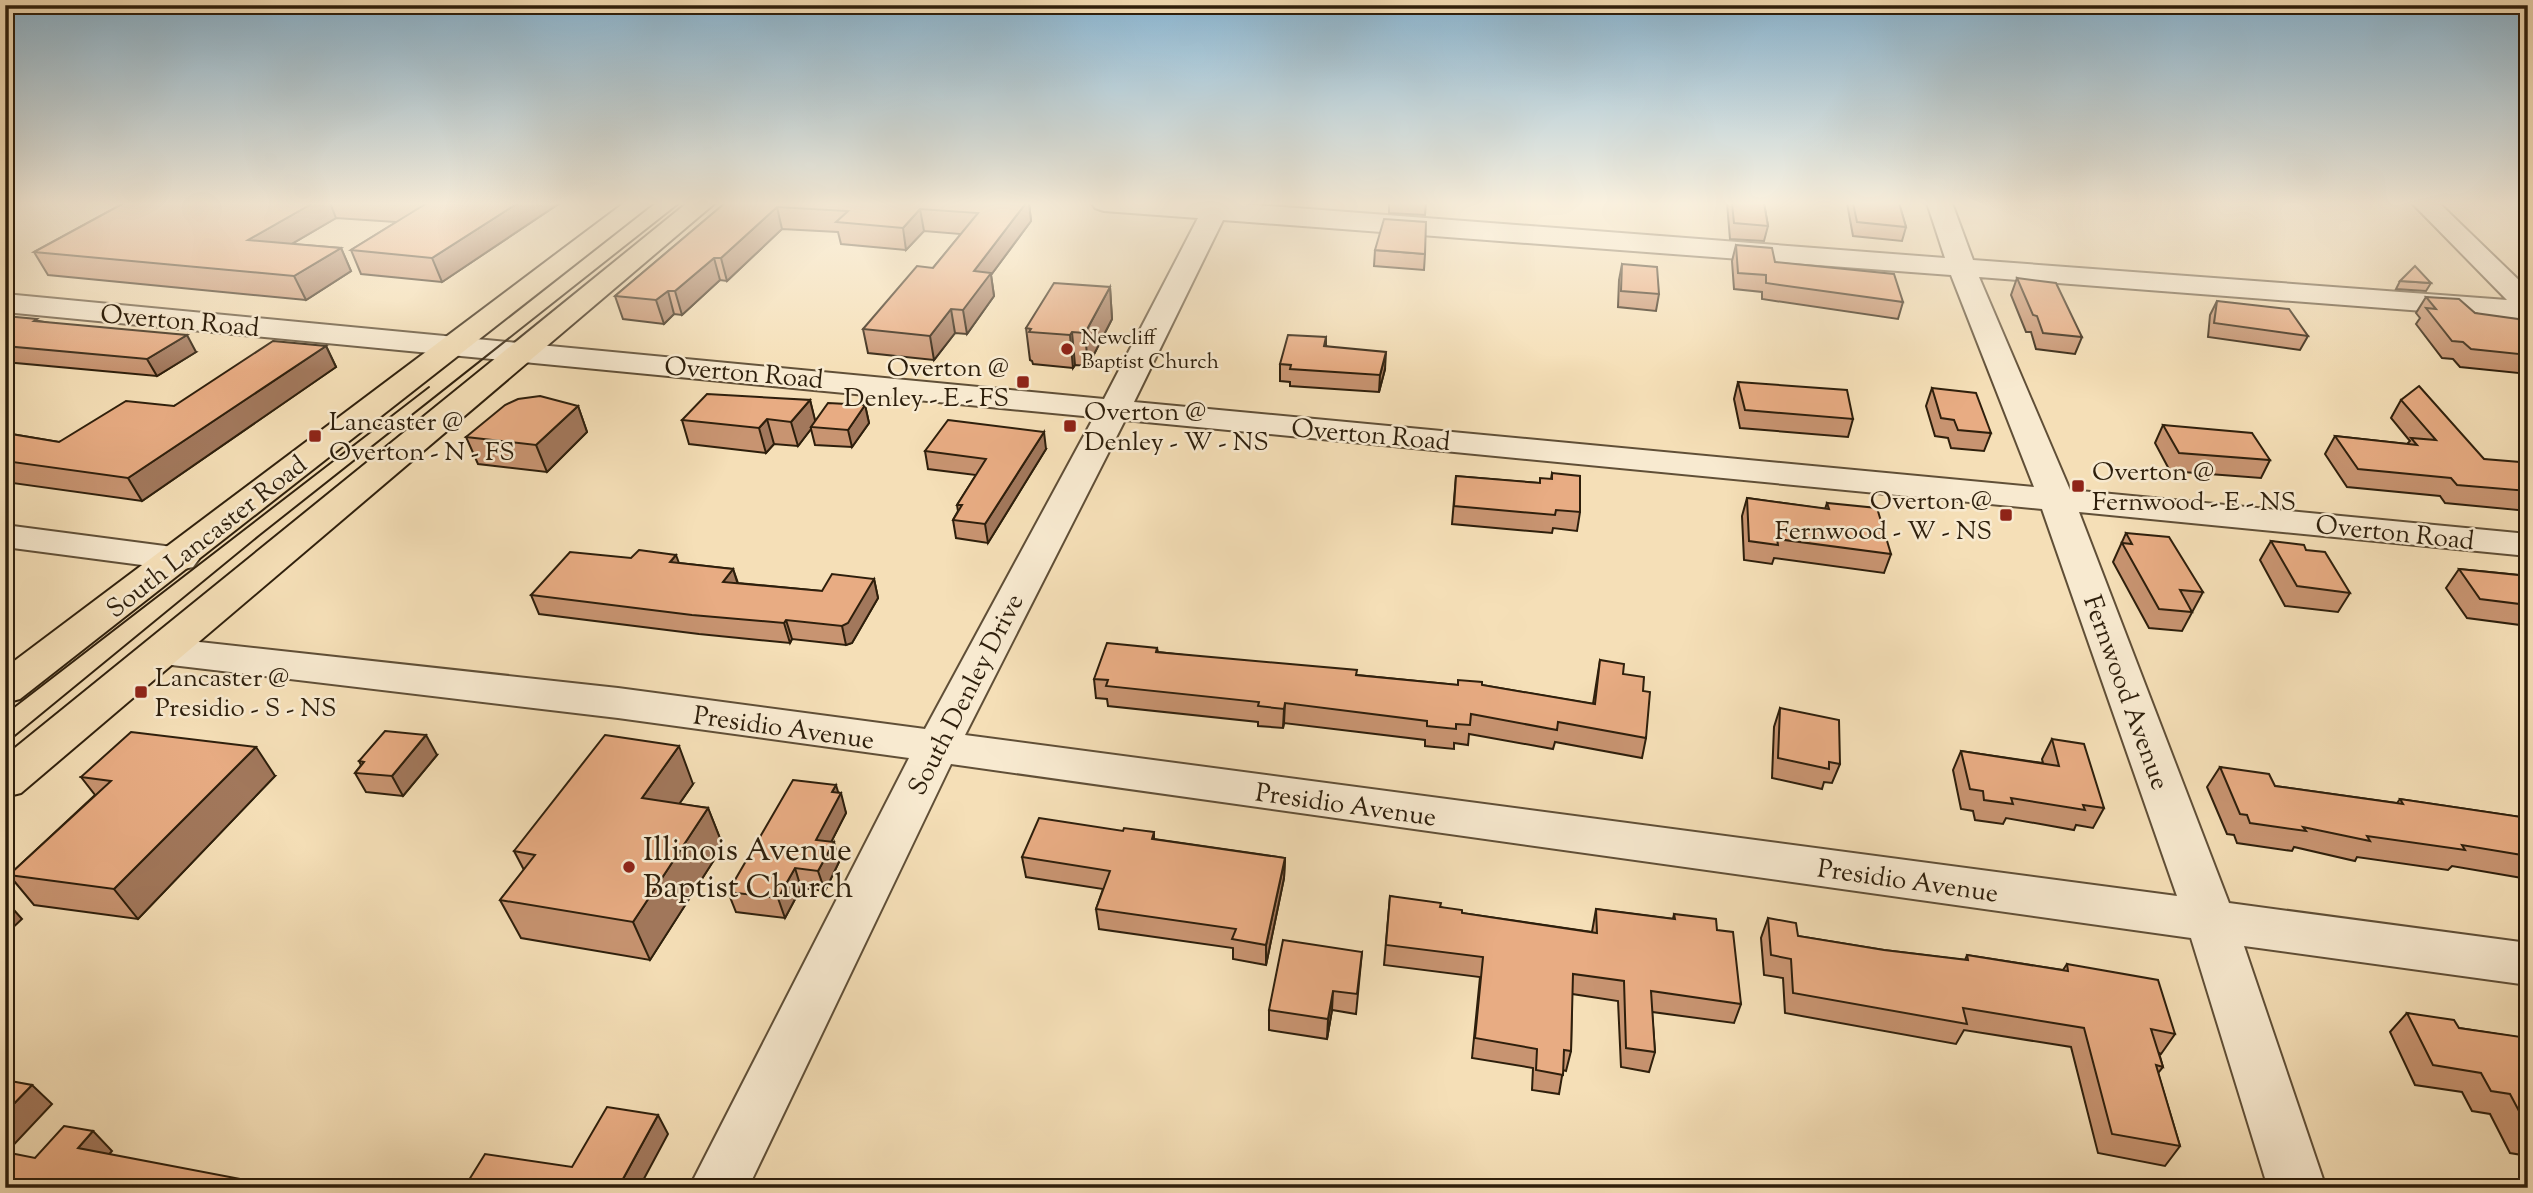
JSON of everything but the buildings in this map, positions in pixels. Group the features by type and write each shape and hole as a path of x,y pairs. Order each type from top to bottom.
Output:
{"main road":[{"name":"South Lancaster Road","path":"5,689 180,559 566,259"},
{"path":"5,781 634,259"}],"street":[{"name":"South Denley Drive","path":"718,1188 936,749 1114,410 1190,259"},
{"path":"1848,259 2528,307"},
{"name":"Fernwood Avenue","path":"1959,259 2056,499 2211,921 2297,1188"},
{"path":"2480,259 2528,307"},
{"name":"Overton Road","path":"5,303 2528,545"},
{"path":"5,536 180,559"},
{"name":"Presidio Avenue","path":"163,651 618,703 936,749 2528,964"}],"tram line":[{"path":"5,744 260,535 610,259"},
{"path":"5,714 429,387"}],"place":[{"name":"Newcliff Baptist Church","path":"1067,349"},
{"name":"Overton @ Denley - E - FS","path":"1023,382"},
{"name":"Overton @ Denley - W - NS","path":"1070,426"},
{"name":"Lancaster @ Overton - N - FS","path":"315,436"},
{"name":"Overton @ Fernwood - E - NS","path":"2078,486"},
{"name":"Overton @ Fernwood - W - NS","path":"2006,515"},
{"name":"Lancaster @ Presidio - S - NS","path":"141,692"},
{"name":"Illinois Avenue Baptist Church","path":"629,867"}]}
